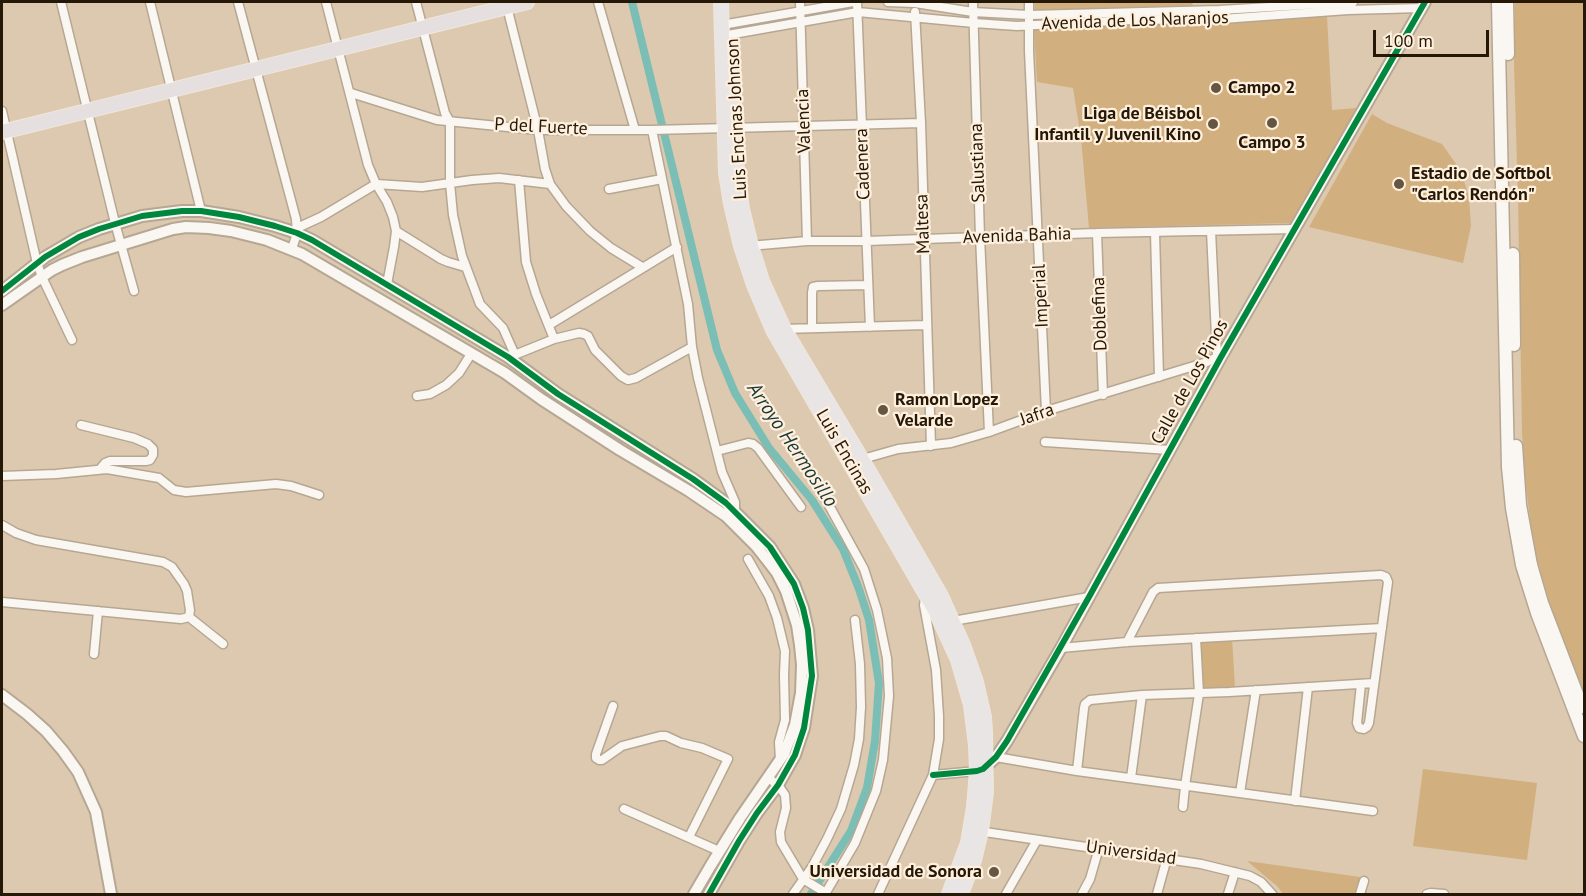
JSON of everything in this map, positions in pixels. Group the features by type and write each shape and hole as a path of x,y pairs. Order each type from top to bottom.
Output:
{"highway":[{"path":"4,132 423,28 507,4 527,2"}],"main road":[{"path":"721,2 727,30"},
{"name":"Luis Encinas Johnson","path":"730,2 727,30 730,127 746,246 762,281 778,330 935,586 953,621 980,698 985,732 985,810 976,831 974,860 961,894"},
{"path":"1498,2 1508,467 1512,508 1522,566 1537,613 1584,736"},
{"path":"1507,2 1516,430 1520,505 1531,565 1542,603 1584,714"},
{"name":"Luis Encinas","path":"857,462 946,634 965,682 974,719 976,745 986,765"},
{"path":"949,894 976,831"}],"street":[{"path":"61,2 134,291"},
{"path":"150,2 201,211"},
{"path":"238,2 296,219 297,230 292,249"},
{"path":"327,2 368,165 390,209 396,231 387,284"},
{"path":"416,2 445,112 450,122 450,183 453,215 465,267 480,304 503,328 511,356"},
{"path":"598,2 635,130"},
{"name":"Valencia","path":"800,2 807,241"},
{"name":"Avenida de Los Naranjos","path":"727,30 800,17 855,2"},
{"name":"Cadenera","path":"855,2 858,12 870,327"},
{"name":"Avenida de Los Naranjos","path":"888,2 915,2 973,12 1029,15 1193,15 1382,9 1424,5"},
{"name":"Maltesa","path":"915,2 931,446"},
{"name":"Salustiana","path":"973,2 989,432"},
{"name":"Imperial","path":"1029,2 1028,25 1046,411"},
{"name":"Avenida de Los Naranjos","path":"800,17 858,12 974,23 1028,25 1132,20 1353,2"},
{"path":"507,4 550,184 566,206 590,231 642,267"},
{"name":"Calle de Los Pinos","path":"986,765 1007,741 1061,648 1219,357 1424,5"},
{"name":"P del Fuerte","path":"351,93 424,117 450,122 538,129 652,130 921,123"},
{"path":"2,111 4,132 37,263 72,340"},
{"path":"652,130 688,304 698,378 722,472 735,502 735,511"},
{"path":"297,230 376,184 422,187 486,179 550,184"},
{"path":"609,189 662,179"},
{"path":"519,180 526,262 554,339"},
{"path":"2,291 37,263 79,237 115,223 159,213 201,211 297,230 511,356 558,394 719,497 770,547 794,584 808,630 812,676 804,728 795,755 709,894"},
{"path":"2,305 52,270 72,260 173,230 197,227 231,231 267,240 292,249 505,373 541,399 726,516 756,546 777,573 786,591 795,616 800,645 801,693 795,725 780,760 740,818 694,894"},
{"name":"Avenida Bahia","path":"746,246 807,241 1294,229"},
{"path":"396,231 448,262 465,267"},
{"path":"1211,231 1219,357"},
{"name":"Doblefina","path":"1097,233 1103,395"},
{"path":"1155,233 1159,377"},
{"path":"549,325 677,247"},
{"path":"812,328 813,287 868,285"},
{"path":"778,330 926,325"},
{"path":"511,356 554,339 579,333 584,334 588,336 595,350 628,380 636,378 692,347"},
{"path":"417,396 430,394 446,384 459,373 471,354"},
{"name":"Jafra","path":"857,462 898,449 951,443 989,432 1046,411 1219,357"},
{"path":"81,424 134,438 148,444 153,449 150,460 110,461 100,469"},
{"path":"599,436 606,424"},
{"path":"1045,442 1170,450"},
{"path":"717,451 748,443 753,444 801,507"},
{"path":"2,476 108,469 159,478 174,490 186,492 276,484 291,486 318,495"},
{"path":"768,778 783,791 786,801 780,832 781,842 803,879 825,893 855,843 876,791 883,760 889,696 885,648 877,610 864,569 825,498"},
{"path":"2,525 36,540 163,562 172,567 184,584 189,616 224,644"},
{"path":"748,559 769,596 785,651 785,720 779,742 780,760"},
{"path":"1127,642 1153,592 1158,588 1381,575 1386,577 1388,582 1369,723 1362,729 1357,723 1361,684"},
{"path":"878,894 933,775 939,739 936,670 924,605 926,596"},
{"path":"953,621 1089,597"},
{"path":"2,602 181,620 189,616"},
{"path":"94,654 98,611"},
{"path":"793,894 827,839 841,809 854,765 859,739 861,707 860,664 855,620"},
{"path":"1061,648 1127,642 1382,628"},
{"path":"1183,807 1199,694 1196,638"},
{"path":"1077,771 1084,708 1087,702 1094,699 1374,683"},
{"path":"1295,801 1308,687"},
{"path":"1240,793 1256,690"},
{"path":"2,694 46,731 78,772 96,812 111,894"},
{"path":"1131,778 1142,695"},
{"path":"613,706 596,754 599,760 622,746 660,735 728,759 689,837"},
{"path":"933,775 986,765 1077,771 1373,811"},
{"path":"624,809 719,851"},
{"name":"Universidad","path":"976,831 1167,858 1235,872 1261,882 1272,894"},
{"path":"1006,894 1037,840"},
{"path":"1082,894 1090,879 1099,848"},
{"path":"1157,894 1167,858"},
{"path":"1228,894 1235,872"},
{"path":"1360,894 1364,881"},
{"path":"1427,894 1431,892 1444,894"}],"shaded area":[{"path":"1035,2 1192,2 1193,6 1035,11"},
{"path":"1515,2 1584,2 1584,698 1541,577 1533,543 1525,479 1514,64"},
{"name":"Liga de Béisbol Infantil y Juvenil Kino","path":"1327,16 1332,110 1357,108 1291,223 1089,228 1081,138 1073,88 1037,82 1034,29"},
{"name":"Estadio de Softbol \"Carlos Rendón\"","path":"1372,114 1387,123 1442,144 1461,171 1469,197 1471,226 1463,263 1309,227"},
{"path":"1232,638 1235,688 1201,690 1199,639"},
{"path":"1423,769 1537,783 1527,860 1413,846"},
{"path":"1247,861 1360,877 1356,894 1283,894 1277,886"}],"waterway":[{"name":"Arroyo Hermosillo","path":"632,2 717,350 735,393 769,448 812,500 843,549 869,620 879,683 875,741 867,788 851,831 811,894"}],"cycle path":[{"path":"933,775 983,769 996,757 1007,741 1221,357 1425,2"},
{"path":"2,291 45,257 79,237 142,216 201,211 275,226 312,240 508,357 558,394 693,479 726,503 770,547 794,584 808,630 812,676 804,728 795,755 778,785 739,841 709,894"}],"place":[{"name":"Campo 2","path":"1216,88"},
{"name":"Campo 3","path":"1272,123"},
{"name":"Liga de Béisbol Infantil y Juvenil Kino","path":"1213,124"},
{"name":"Estadio de Softbol \"Carlos Rendón\"","path":"1399,184"},
{"name":"Ramon Lopez Velarde","path":"883,410"},
{"name":"Universidad de Sonora","path":"994,872"}]}
